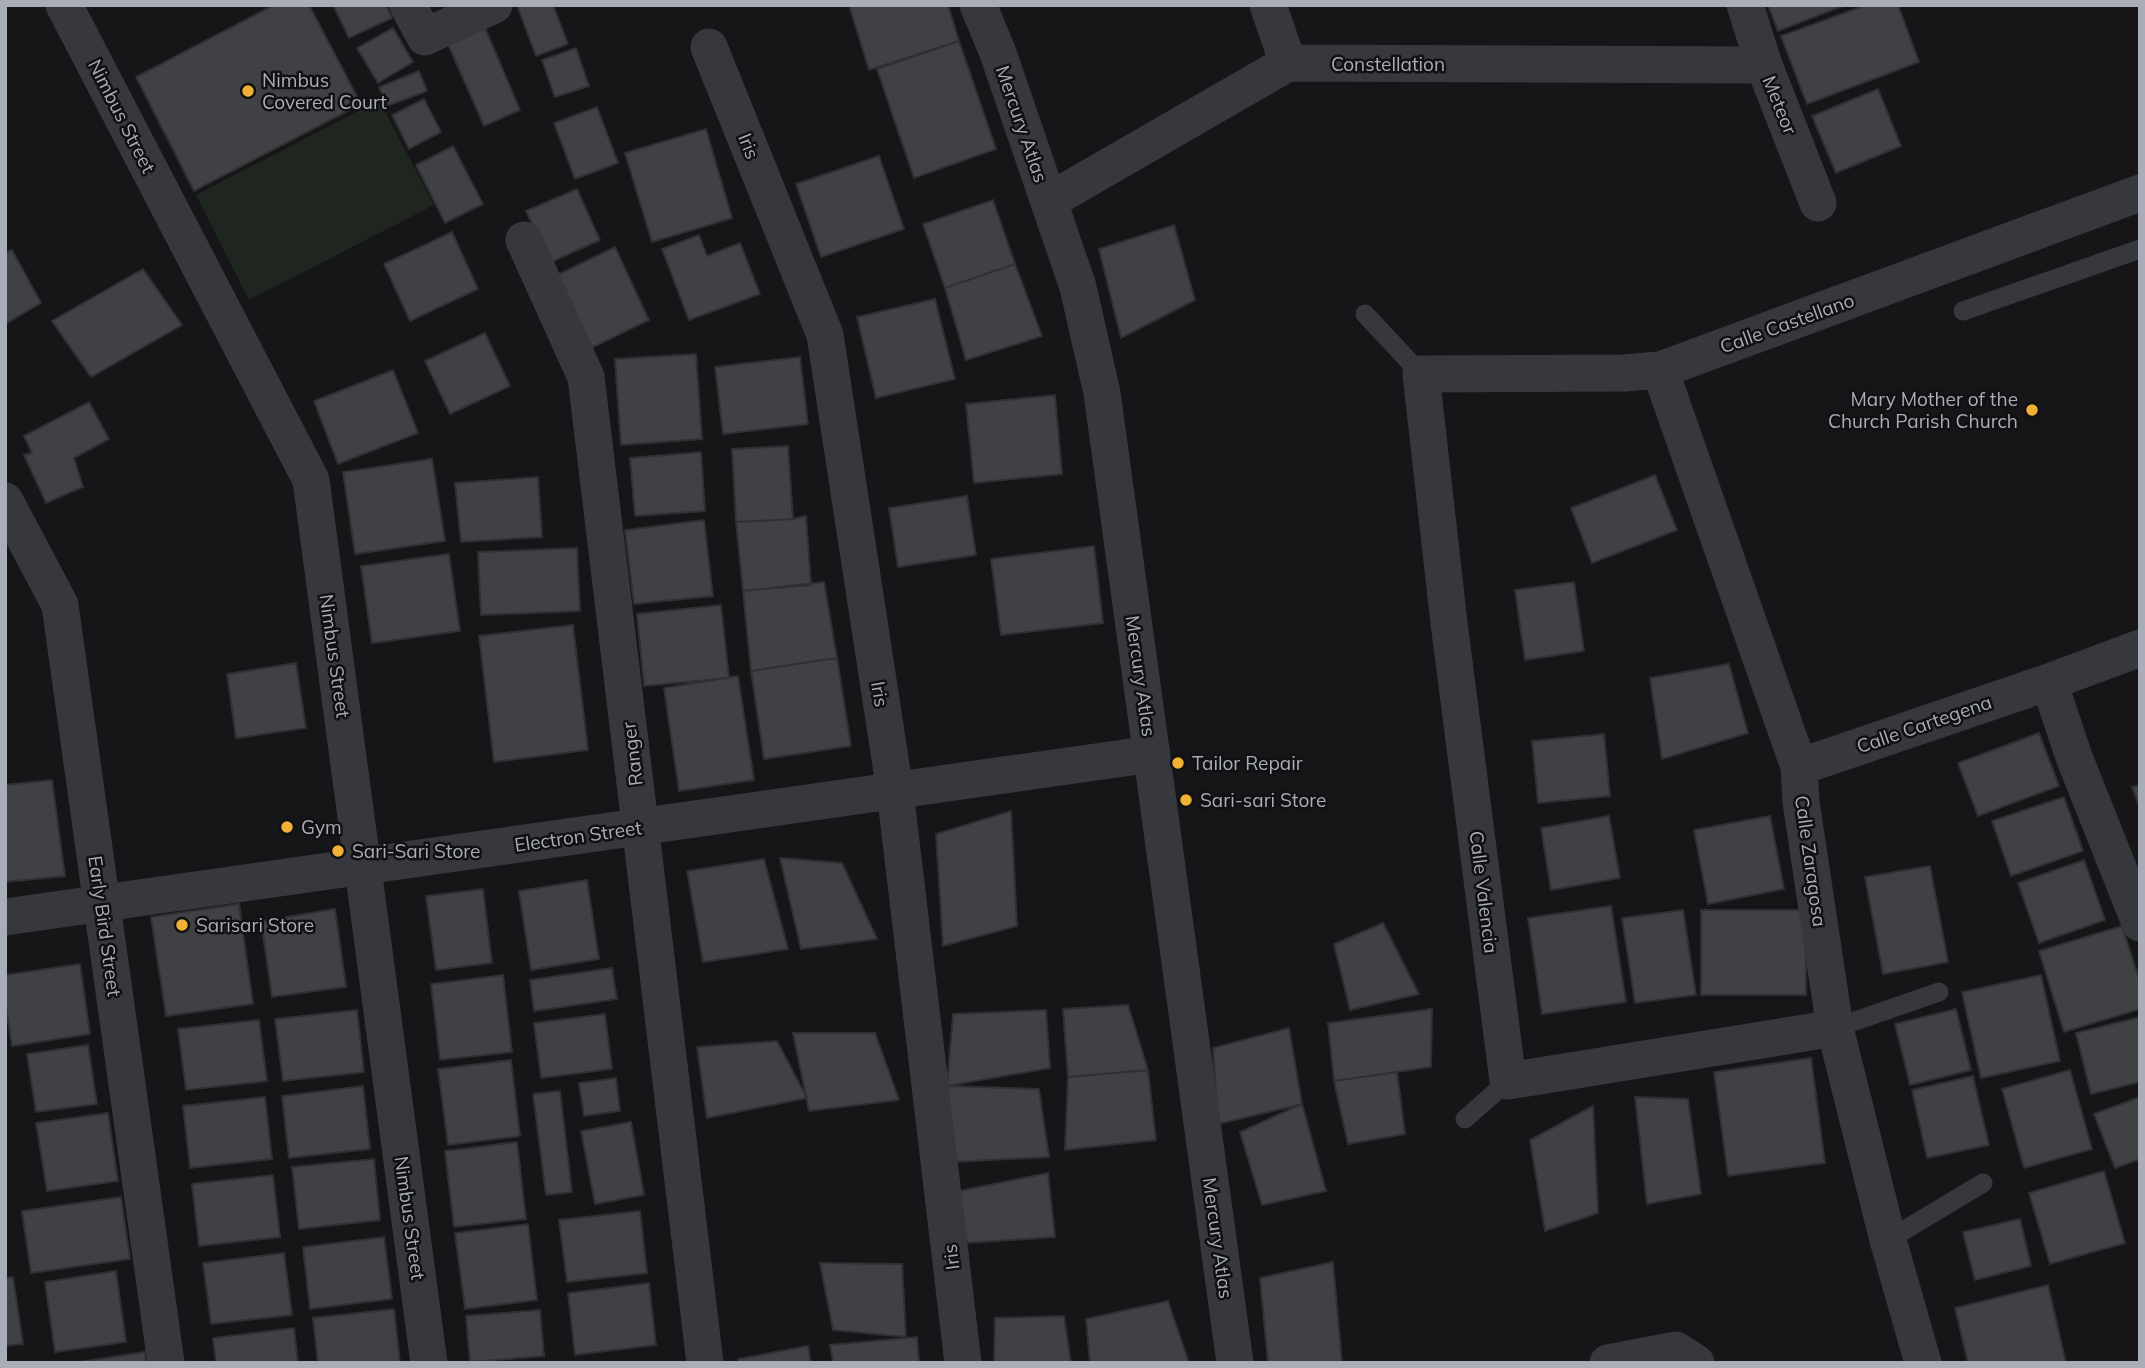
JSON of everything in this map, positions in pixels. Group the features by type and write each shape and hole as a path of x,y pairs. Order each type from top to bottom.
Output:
{"street":[{"name":"Nimbus Street","path":"64,5 311,480 429,1363"},
{"path":"408,5 425,37 494,5"},
{"name":"Mercury Atlas","path":"978,5 998,53 1078,287 1102,393 1236,1363"},
{"path":"1049,201 1288,63 1268,5"},
{"name":"Meteor","path":"1745,5 1764,65 1818,203"},
{"name":"Iris","path":"709,47 825,335 895,791 963,1363"},
{"name":"Constellation","path":"1288,63 1764,65"},
{"name":"Calle Castellano","path":"1420,374 1624,373 1660,370 2140,193"},
{"name":"Ranger","path":"524,240 586,377 705,1363"},
{"name":"Calle Zaragosa","path":"1660,370 1799,767 1801,802 1835,1028 1888,1240 1923,1363"},
{"name":"Calle Valencia","path":"1420,374 1449,624 1508,1081"},
{"name":"Early Bird Street","path":"5,501 60,605 166,1363"},
{"name":"Calle Cartegena","path":"1799,767 2049,682 2140,648"},
{"path":"2049,682 2074,757 2137,908"},
{"name":"Electron Street","path":"5,917 1152,754"},
{"path":"1508,1081 1835,1028"},
{"path":"1608,1363 1676,1350 1696,1363"}],"lane":[{"path":"1963,311 2140,249"},
{"path":"1366,314 1420,374"},
{"path":"1835,1028 1938,992"},
{"path":"1465,1119 1508,1081"},
{"path":"1888,1240 1983,1183"}],"shaded area":[{"path":"379,100 434,205 249,300 196,195"}],"building":[{"name":"Nimbus Covered Court","path":"274,5 309,5 361,104 194,191 136,77"},
{"path":"333,5 386,5 392,18 349,38"},
{"path":"517,5 553,5 568,44 536,56"},
{"path":"849,5 948,5 959,41 869,70"},
{"path":"1768,5 1845,5 1778,31"},
{"path":"1866,5 1898,5 1919,62 1807,104 1781,36"},
{"path":"480,16 520,110 484,126 443,33"},
{"path":"393,28 413,62 378,83 357,48"},
{"path":"959,41 996,149 914,178 877,69"},
{"path":"576,48 589,86 555,97 542,60"},
{"path":"419,71 427,91 387,106 379,87"},
{"path":"1878,89 1901,146 1836,173 1812,116"},
{"path":"424,99 441,132 409,149 392,115"},
{"path":"597,107 618,163 575,179 554,123"},
{"path":"706,129 732,218 652,242 625,153"},
{"path":"453,146 483,204 445,223 416,165"},
{"path":"879,156 904,229 821,257 796,184"},
{"path":"577,189 600,240 549,263 526,211"},
{"path":"993,200 1015,264 945,288 923,224"},
{"path":"1174,225 1195,300 1121,338 1099,249"},
{"path":"452,232 478,289 410,321 384,264"},
{"path":"699,235 707,256 740,243 760,294 689,320 662,249"},
{"path":"615,247 649,320 585,351 551,278"},
{"path":"12,250 41,303 5,324 5,253"},
{"path":"1015,264 1042,336 966,360 945,288"},
{"path":"143,269 182,325 91,377 52,321"},
{"path":"935,299 955,379 876,398 857,317"},
{"path":"485,333 510,386 450,414 425,361"},
{"path":"696,354 702,439 621,445 615,359"},
{"path":"800,357 808,424 723,434 715,367"},
{"path":"393,370 418,433 338,464 314,401"},
{"path":"1055,395 1062,474 974,483 966,404"},
{"path":"89,402 109,439 74,458 83,487 46,503 24,455 32,453 24,436"},
{"path":"788,446 793,519 736,522 732,449"},
{"path":"701,452 705,511 635,516 630,458"},
{"path":"432,459 445,541 355,554 343,472"},
{"path":"1655,475 1677,530 1592,563 1571,508"},
{"path":"538,477 542,537 461,542 455,483"},
{"path":"967,496 976,555 898,567 889,508"},
{"path":"806,516 811,585 743,591 736,522"},
{"path":"704,520 713,596 634,604 625,530"},
{"path":"1094,546 1103,623 1001,635 991,559"},
{"path":"577,548 580,611 481,615 478,552"},
{"path":"449,554 460,631 372,643 361,566"},
{"path":"824,582 837,658 751,671 743,591"},
{"path":"1574,582 1584,651 1525,660 1515,590"},
{"path":"721,605 729,678 644,686 637,614"},
{"path":"573,625 588,750 494,762 479,636"},
{"path":"837,658 851,746 764,759 751,671"},
{"path":"296,663 306,728 236,738 227,674"},
{"path":"1729,664 1748,733 1662,759 1650,678"},
{"path":"738,676 754,780 679,791 664,688"},
{"path":"2039,733 2059,786 1978,816 1958,763"},
{"path":"1604,734 1610,796 1538,803 1532,741"},
{"path":"52,780 65,876 5,882 5,785"},
{"path":"2140,785 2140,808 2132,787"},
{"path":"2064,797 2083,851 2011,876 1992,821"},
{"path":"1011,811 1017,926 943,946 936,834"},
{"path":"1609,816 1620,878 1551,890 1541,828"},
{"path":"1770,816 1784,889 1708,904 1694,830"},
{"path":"780,858 842,863 877,939 801,949"},
{"path":"764,859 788,949 703,962 687,871"},
{"path":"2084,860 2105,920 2039,943 2018,883"},
{"path":"1930,866 1948,962 1883,974 1865,877"},
{"path":"587,880 599,959 531,970 519,891"},
{"path":"483,889 492,963 436,970 426,896"},
{"path":"239,904 253,1004 166,1016 151,917"},
{"path":"1611,906 1626,1002 1542,1014 1528,918"},
{"path":"335,909 346,987 272,997 261,921"},
{"path":"1683,910 1696,995 1635,1003 1622,918"},
{"path":"1701,910 1806,910 1806,995 1701,995"},
{"path":"1383,923 1419,994 1350,1010 1334,944"},
{"path":"2122,926 2140,982 2140,1009 2064,1032 2039,951"},
{"path":"80,964 90,1034 12,1046 5,1001 5,975"},
{"path":"612,968 617,999 534,1011 530,980"},
{"path":"503,975 512,1052 440,1060 431,984"},
{"path":"2041,975 2060,1061 1981,1078 1962,992"},
{"path":"1128,1005 1148,1070 1068,1077 1063,1009"},
{"path":"1432,1009 1431,1067 1334,1081 1328,1023"},
{"path":"1956,1009 1971,1070 1910,1085 1895,1024"},
{"path":"357,1010 364,1072 283,1081 275,1019"},
{"path":"1046,1010 1050,1068 947,1086 953,1014"},
{"path":"605,1014 612,1069 541,1078 534,1023"},
{"path":"2140,1017 2140,1082 2091,1094 2076,1033"},
{"path":"259,1020 267,1081 186,1090 178,1029"},
{"path":"1289,1028 1302,1104 1218,1124 1213,1048"},
{"path":"793,1033 875,1033 899,1100 809,1111"},
{"path":"777,1041 807,1098 707,1118 697,1047"},
{"path":"88,1045 97,1104 36,1112 27,1054"},
{"path":"1811,1058 1825,1163 1728,1176 1714,1072"},
{"path":"511,1060 520,1136 448,1145 438,1069"},
{"path":"1148,1070 1156,1140 1065,1150 1068,1077"},
{"path":"2070,1070 2092,1149 2024,1168 2002,1089"},
{"path":"1397,1072 1405,1134 1348,1144 1334,1081"},
{"path":"1973,1076 1989,1145 1927,1158 1912,1090"},
{"path":"616,1078 620,1111 584,1116 579,1083"},
{"path":"363,1086 370,1149 289,1158 282,1096"},
{"path":"947,1086 1039,1089 1049,1157 953,1162"},
{"path":"560,1091 572,1192 546,1195 533,1094"},
{"path":"265,1097 272,1159 190,1168 183,1106"},
{"path":"1635,1097 1688,1099 1701,1194 1647,1204"},
{"path":"2140,1097 2140,1159 2115,1168 2094,1114"},
{"path":"1302,1104 1326,1191 1262,1205 1240,1132"},
{"path":"1593,1106 1598,1213 1545,1231 1530,1140"},
{"path":"108,1113 118,1181 47,1191 36,1123"},
{"path":"631,1122 644,1195 595,1204 581,1131"},
{"path":"517,1142 526,1219 454,1227 445,1151"},
{"path":"374,1159 380,1220 299,1229 292,1167"},
{"path":"2104,1171 2125,1243 2050,1264 2029,1193"},
{"path":"1048,1173 1055,1237 967,1243 959,1191"},
{"path":"273,1175 280,1237 199,1246 192,1184"},
{"path":"121,1197 130,1259 31,1273 22,1211"},
{"path":"640,1211 647,1273 567,1282 559,1220"},
{"path":"2020,1219 2031,1266 1975,1280 1963,1232"},
{"path":"528,1224 537,1300 465,1309 455,1233"},
{"path":"384,1237 392,1299 310,1309 303,1247"},
{"path":"284,1253 292,1315 211,1324 203,1263"},
{"path":"1333,1262 1342,1363 1268,1363 1260,1278"},
{"path":"820,1263 902,1264 906,1337 833,1330"},
{"path":"116,1271 126,1342 55,1352 45,1282"},
{"path":"13,1277 23,1344 5,1346 5,1278"},
{"path":"649,1283 656,1345 575,1355 568,1293"},
{"path":"2048,1285 2066,1363 1968,1363 1955,1308"},
{"path":"1168,1301 1189,1363 1090,1363 1086,1319"},
{"path":"394,1309 400,1363 318,1363 313,1318"},
{"path":"540,1310 544,1356 470,1362 466,1316"},
{"path":"1064,1316 1071,1363 994,1363 995,1318"},
{"path":"294,1328 298,1363 216,1363 213,1338"},
{"path":"917,1337 919,1363 833,1363 830,1345"},
{"path":"808,1346 811,1363 738,1363 738,1359"},
{"path":"145,1352 146,1363 73,1363"}],"place":[{"name":"Nimbus Covered Court","path":"248,91"},
{"name":"Mary Mother of the Church Parish Church","path":"2032,410"},
{"name":"Tailor Repair","path":"1178,763"},
{"name":"Sari-sari Store","path":"1186,800"},
{"name":"Gym","path":"287,827"},
{"name":"Sari-Sari Store","path":"338,851"},
{"name":"Sarisari Store","path":"182,925"}]}
